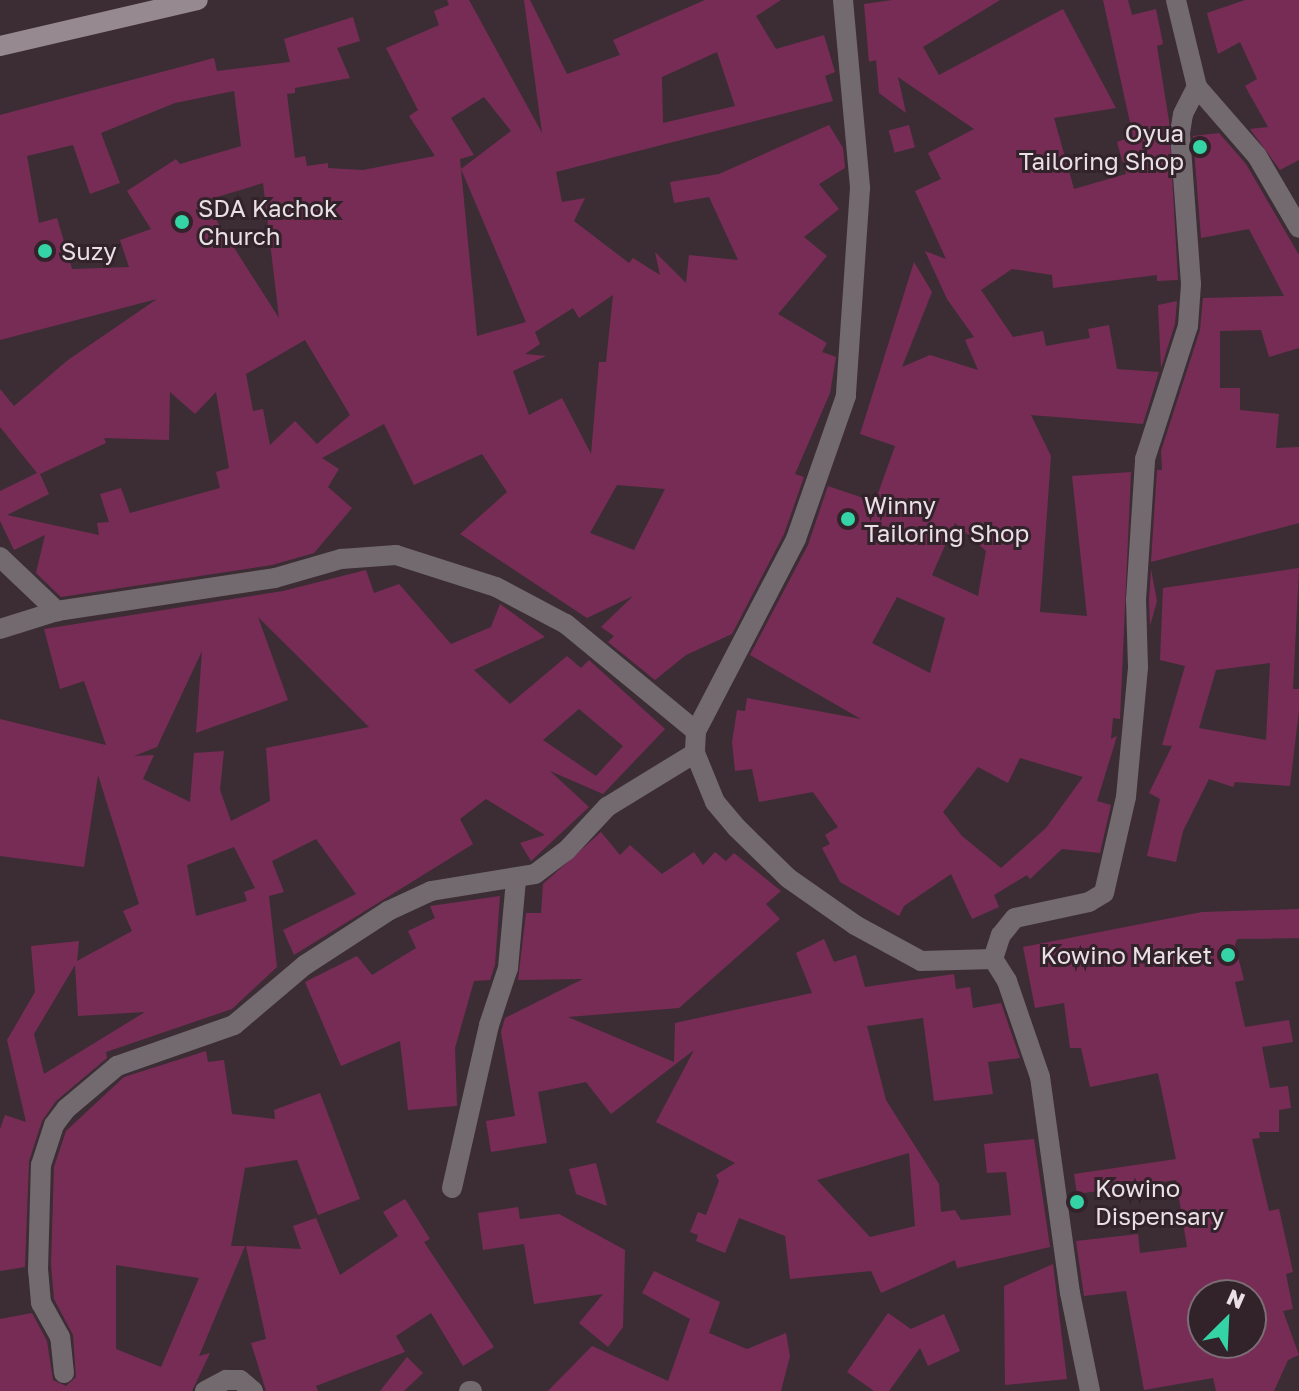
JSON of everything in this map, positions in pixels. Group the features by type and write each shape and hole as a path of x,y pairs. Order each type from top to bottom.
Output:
{"main road":[{"path":"0,46 198,0"}],"street":[{"path":"843,0 860,188 846,396 796,539 696,731 695,753 715,802 737,828 788,878 855,925 921,961 993,959"},
{"path":"1176,0 1197,87 1243,137 1295,207 1299,228"},
{"path":"993,959 1001,935 1015,918 1089,902 1104,893 1111,875 1134,747 1145,459 1188,326 1191,284 1180,133 1183,114 1197,87"},
{"path":"0,629 57,611 275,578 341,559 396,555 496,587 566,624 696,731"},
{"path":"0,557 57,611"},
{"path":"64,1373 60,1337 41,1303 38,1270 41,1165 54,1125 66,1109 117,1066 234,1025 305,965 388,911 431,891 516,880 535,874 566,851 607,807 695,753"},
{"path":"452,1188 489,1025 508,968 516,880"},
{"path":"993,959 1007,981 1040,1077 1070,1293 1090,1391"},
{"path":"205,1391 226,1380 240,1380 253,1391"}],"building":[{"path":"447,0 469,0 542,133 524,0 530,0 567,74 620,55 613,40 705,0 781,0 756,16 776,49 824,35 835,72 825,76 833,101 556,172 562,202 585,198 574,221 629,263 633,258 660,275 655,252 686,283 689,255 738,260 709,197 674,203 670,182 719,174 829,125 843,148 845,168 819,184 839,209 804,237 827,256 778,314 827,343 822,352 836,357 830,393 795,474 804,477 784,534 732,634 686,655 655,680 608,642 614,636 601,627 633,596 587,618 460,534 507,492 482,454 414,485 384,424 322,458 339,469 328,487 352,508 314,553 272,565 61,597 36,573 45,535 14,550 0,521 0,491 37,473 0,427 0,389 14,406 68,360 157,299 0,340 0,115 214,58 217,71 290,62 284,39 353,17 360,41 337,48 350,78 295,88 295,93 287,94 295,158 305,156 307,166 328,163 328,168 363,170 435,156 409,116 418,110 386,48 439,25 434,11 449,5","holes":["717,52 735,106 663,123 662,77","234,91 241,146 180,164 176,159 127,191 151,229 120,240 129,267 72,269 57,218 39,223 27,156 73,145 90,194 120,183 101,133 175,103","484,97 511,131 461,169 526,322 477,336 460,159 474,155 451,118","263,183 279,318 204,201","613,295 606,362 599,362 591,454 562,398 529,415 513,371 546,356 525,354 540,344 535,332 573,308 579,318","305,340 350,415 317,444 295,421 270,445 263,409 253,411 246,374","170,392 195,414 216,392 229,468 216,472 220,488 130,513 121,488 100,494 109,522 97,523 99,535 7,515 49,494 40,474 106,443 104,438 169,440","617,485 665,489 634,550 590,533"]},
{"path":"892,0 1000,0 923,47 939,75 1063,9 1116,108 1054,118 1074,189 1126,174 1117,142 1133,136 1103,0 1128,0 1132,15 1156,9 1163,44 1157,46 1169,121 1178,280 1157,281 1157,275 1053,288 1052,275 1012,269 981,290 1013,337 1043,331 1046,346 1090,338 1088,329 1109,325 1117,369 1159,372 1143,424 1031,415 1051,456 1040,612 1087,616 1072,476 1131,472 1120,719 1113,718 1111,739 1117,736 1097,801 1111,805 1100,853 1062,849 1030,879 1027,875 994,895 999,907 972,919 951,874 904,906 899,916 840,882 822,848 830,844 825,835 838,827 813,792 759,802 752,769 735,771 732,742 737,710 745,711 747,698 861,719 750,655 808,545 828,486 875,502 895,446 860,434 914,262 932,292 902,367 930,355 978,370 965,340 974,337 947,299 925,251 946,259 915,191 941,179 928,153 974,129 898,77 906,113 879,93 876,60 869,62 864,4","holes":["955,523 986,551 978,596 932,575","897,597 945,618 930,673 872,643","1020,758 1083,777 1046,828 1001,868 962,836 943,812 978,767 1008,783"]},
{"path":"1245,0 1299,0 1299,160 1280,170 1250,129 1268,127 1245,86 1257,79 1240,42 1218,54 1207,13"},
{"path":"909,125 915,147 895,153 889,130"},
{"path":"1219,133 1246,164 1299,255 1299,348 1269,357 1261,330 1220,331 1220,388 1240,388 1240,410 1279,414 1276,448 1299,447 1299,523 1151,562 1157,470 1162,470 1161,451 1200,330 1203,298 1284,296 1249,229 1201,238 1193,136"},
{"path":"1177,301 1175,324 1161,368 1158,305"},
{"path":"1299,568 1293,689 1299,689 1299,710 1290,786 1235,782 1233,787 1209,779 1183,831 1176,862 1147,856 1160,799 1149,793 1172,746 1162,745 1185,666 1160,660 1163,588","holes":["1270,663 1266,740 1199,728 1216,670"]},
{"path":"1151,569 1157,601 1150,626 1149,600"},
{"path":"366,570 374,593 399,584 451,644 491,627 500,604 545,637 474,670 510,704 567,656 581,668 589,660 665,729 603,794 550,771 589,807 531,861 520,843 545,835 486,799 460,819 473,844 294,955 283,930 356,894 316,839 272,861 284,892 269,896 277,967 232,1009 106,1052 107,1058 56,1101 42,1121 29,1161 25,1267 0,1271 0,1129 5,1115 26,1122 7,1040 35,992 31,946 79,941 77,961 132,931 123,911 139,904 98,775 84,867 0,856 0,719 106,745 84,681 60,689 44,629 283,591","holes":["258,617 369,727 266,748 270,801 231,821 220,790 224,751 194,753 190,802 143,779 154,755 134,756 157,747 202,651 196,733 288,700","579,709 623,746 596,776 543,740","234,847 255,888 244,892 247,901 196,916 187,865","75,965 78,1016 145,1012 44,1074 34,1034"]},
{"path":"601,832 620,855 630,845 662,874 694,852 703,865 715,852 726,861 734,853 781,891 766,904 780,919 679,1008 568,1017 674,1062 675,1023 812,993 796,953 824,939 834,962 856,955 865,987 954,974 956,989 970,987 973,1008 1001,1003 1020,1058 988,1062 993,1094 934,1101 923,1018 867,1026 886,1100 939,1184 941,1212 955,1210 961,1220 1011,1215 1006,1172 987,1173 984,1144 1034,1139 1050,1247 957,1268 955,1260 881,1293 871,1271 790,1279 785,1236 739,1218 725,1253 696,1241 698,1235 690,1232 698,1212 706,1215 719,1181 716,1175 735,1163 656,1122 694,1050 611,1114 586,1082 538,1092 547,1143 491,1152 486,1121 515,1116 501,1032 505,1018 583,979 518,980 526,913 541,913 543,884","holes":["909,1153 915,1226 870,1237 817,1180"]},
{"path":"500,896 495,965 490,980 474,981 455,1048 457,1106 408,1110 400,1041 341,1066 305,982 357,956 372,975 416,948 408,931 435,918 430,906"},
{"path":"1299,909 1299,938 1237,939 1235,945 1244,980 1235,982 1245,1027 1289,1020 1293,1042 1262,1047 1270,1088 1288,1086 1291,1108 1279,1110 1279,1132 1259,1132 1260,1138 1252,1139 1269,1211 1279,1209 1293,1272 1286,1274 1293,1309 1283,1311 1299,1355 1288,1360 1274,1391 1216,1391 1213,1378 1144,1390 1126,1291 1084,1296 1076,1241 1138,1234 1140,1253 1187,1247 1176,1180 1077,1194 1074,1174 1176,1159 1158,1073 1090,1087 1081,1048 1070,1048 1064,1003 1035,1008 1023,947 1202,912"},
{"path":"206,1051 208,1062 224,1060 232,1114 275,1119 274,1110 320,1093 360,1199 318,1215 297,1160 245,1168 231,1246 245,1246 199,1356 210,1353 192,1391 0,1391 0,1319 32,1313 47,1341 53,1380 66,1386 76,1377 73,1335 54,1299 51,1264 54,1167 66,1131 124,1077","holes":["116,1265 199,1278 161,1367 116,1349"]},
{"path":"596,1163 607,1206 576,1194 569,1169"},
{"path":"405,1199 430,1239 424,1242 494,1347 463,1366 431,1313 396,1336 405,1352 316,1386 318,1391 266,1391 251,1343 266,1339 246,1246 301,1249 293,1226 316,1218 340,1275 398,1236 383,1212"},
{"path":"518,1207 520,1219 559,1214 625,1250 623,1327 608,1347 579,1323 603,1294 534,1304 524,1244 483,1250 478,1213"},
{"path":"1053,1264 1067,1379 1005,1385 1004,1286"},
{"path":"654,1271 720,1302 709,1333 747,1349 786,1333 790,1356 781,1391 548,1391 592,1346 668,1381 690,1319 642,1293"},
{"path":"888,1313 911,1329 944,1314 960,1351 928,1366 920,1348 889,1391 874,1391 847,1372"},
{"path":"407,1357 423,1373 404,1391 380,1391"}],"place":[{"name":"Oyua Tailoring Shop","path":"1200,147"},
{"name":"SDA Kachok Church","path":"182,222"},
{"name":"Suzy","path":"45,251"},
{"name":"Winny Tailoring Shop","path":"848,519"},
{"name":"Kowino Market","path":"1228,955"},
{"name":"Kowino Dispensary","path":"1077,1202"}]}
